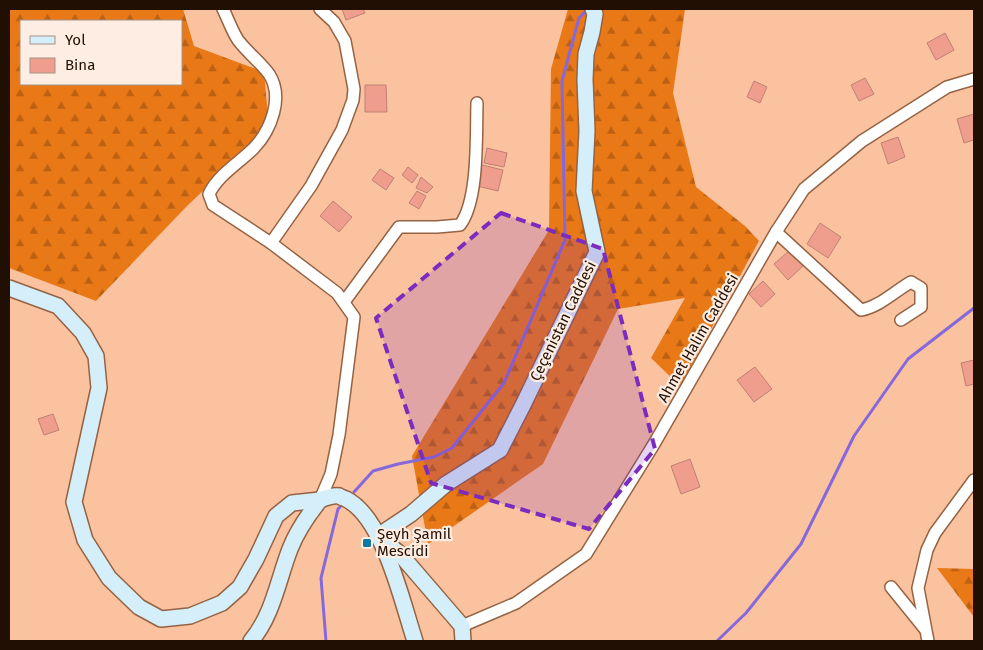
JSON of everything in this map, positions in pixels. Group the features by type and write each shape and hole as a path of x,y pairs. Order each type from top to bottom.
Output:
{"street":[{"path":"223,9 238,40 270,75 275,90 276,102 271,121 262,138 214,185 209,194 213,205 271,243 337,293 354,317 340,435 331,474 320,500 305,519 290,548 276,595 259,632 250,641"},
{"path":"271,243 311,186 342,130 353,100 354,88 345,41 334,22 320,9"},
{"name":"Çeçenistan Caddesi","path":"378,536 411,514 446,484 500,450 597,252 584,191 587,131 586,54 592,32 593,9"},
{"name":"Ahmet Halim Caddesi","path":"463,634 516,603 586,554 654,444 776,232 804,188 862,141 947,88 974,79"},
{"path":"344,302 399,228 437,228 460,225 466,217 473,189 477,103"},
{"path":"776,232 860,310 871,308 912,282 921,288 920,307 901,320"},
{"path":"9,288 58,306 83,333 96,356 99,388 74,502 85,540 109,578 139,607 160,619 190,616 222,603 240,587 256,559 276,516 292,503 339,496 354,503 368,517 378,536 388,558 415,641"},
{"path":"927,636 918,588 927,550 934,533 974,480"},
{"path":"378,536 400,554 463,634"},
{"path":"891,587 927,636"}],"highlighted area":[{"path":"501,213 603,249 655,449 589,529 431,483 376,318"}],"green space":[{"path":"9,9 183,9 194,46 264,72 269,128 187,206 96,301 9,268"},
{"path":"568,9 685,9 673,93 696,187 745,226 759,241 680,386 651,358 685,298 618,309 543,464 428,544 412,456 549,230 551,69"},
{"path":"937,568 974,569 974,617"}],"building":[{"path":"342,9 363,9 365,13 346,20"},
{"path":"945,33 954,50 936,60 927,43"},
{"path":"865,78 874,94 859,101 851,85"},
{"path":"754,81 767,87 760,103 747,97"},
{"path":"365,85 386,85 387,112 365,112"},
{"path":"974,114 974,140 964,143 957,119"},
{"path":"898,137 905,157 888,164 881,143"},
{"path":"487,148 507,153 504,167 484,163"},
{"path":"478,164 503,170 498,191 473,185"},
{"path":"408,167 418,175 412,183 402,175"},
{"path":"380,169 394,178 386,190 372,180"},
{"path":"421,177 433,187 427,193 416,188"},
{"path":"417,191 426,196 419,209 409,203"},
{"path":"333,201 352,217 339,232 320,216"},
{"path":"820,223 841,237 828,258 807,244"},
{"path":"790,250 803,266 788,280 774,264"},
{"path":"763,281 775,294 761,307 749,294"},
{"path":"974,360 974,384 966,386 961,363"},
{"path":"755,367 772,389 754,402 737,380"},
{"path":"53,414 59,430 44,435 38,419"},
{"path":"690,459 700,487 681,494 671,466"}],"waterway":[{"path":"354,492 373,471 434,457 452,448 504,383 565,240 562,81 579,18 585,12"},
{"path":"717,641 746,613 801,544 854,436 908,359 974,308"},
{"path":"326,641 321,578 340,507"}],"place":[{"name":"Şeyh Şamil Mescidi","path":"367,543"}]}
